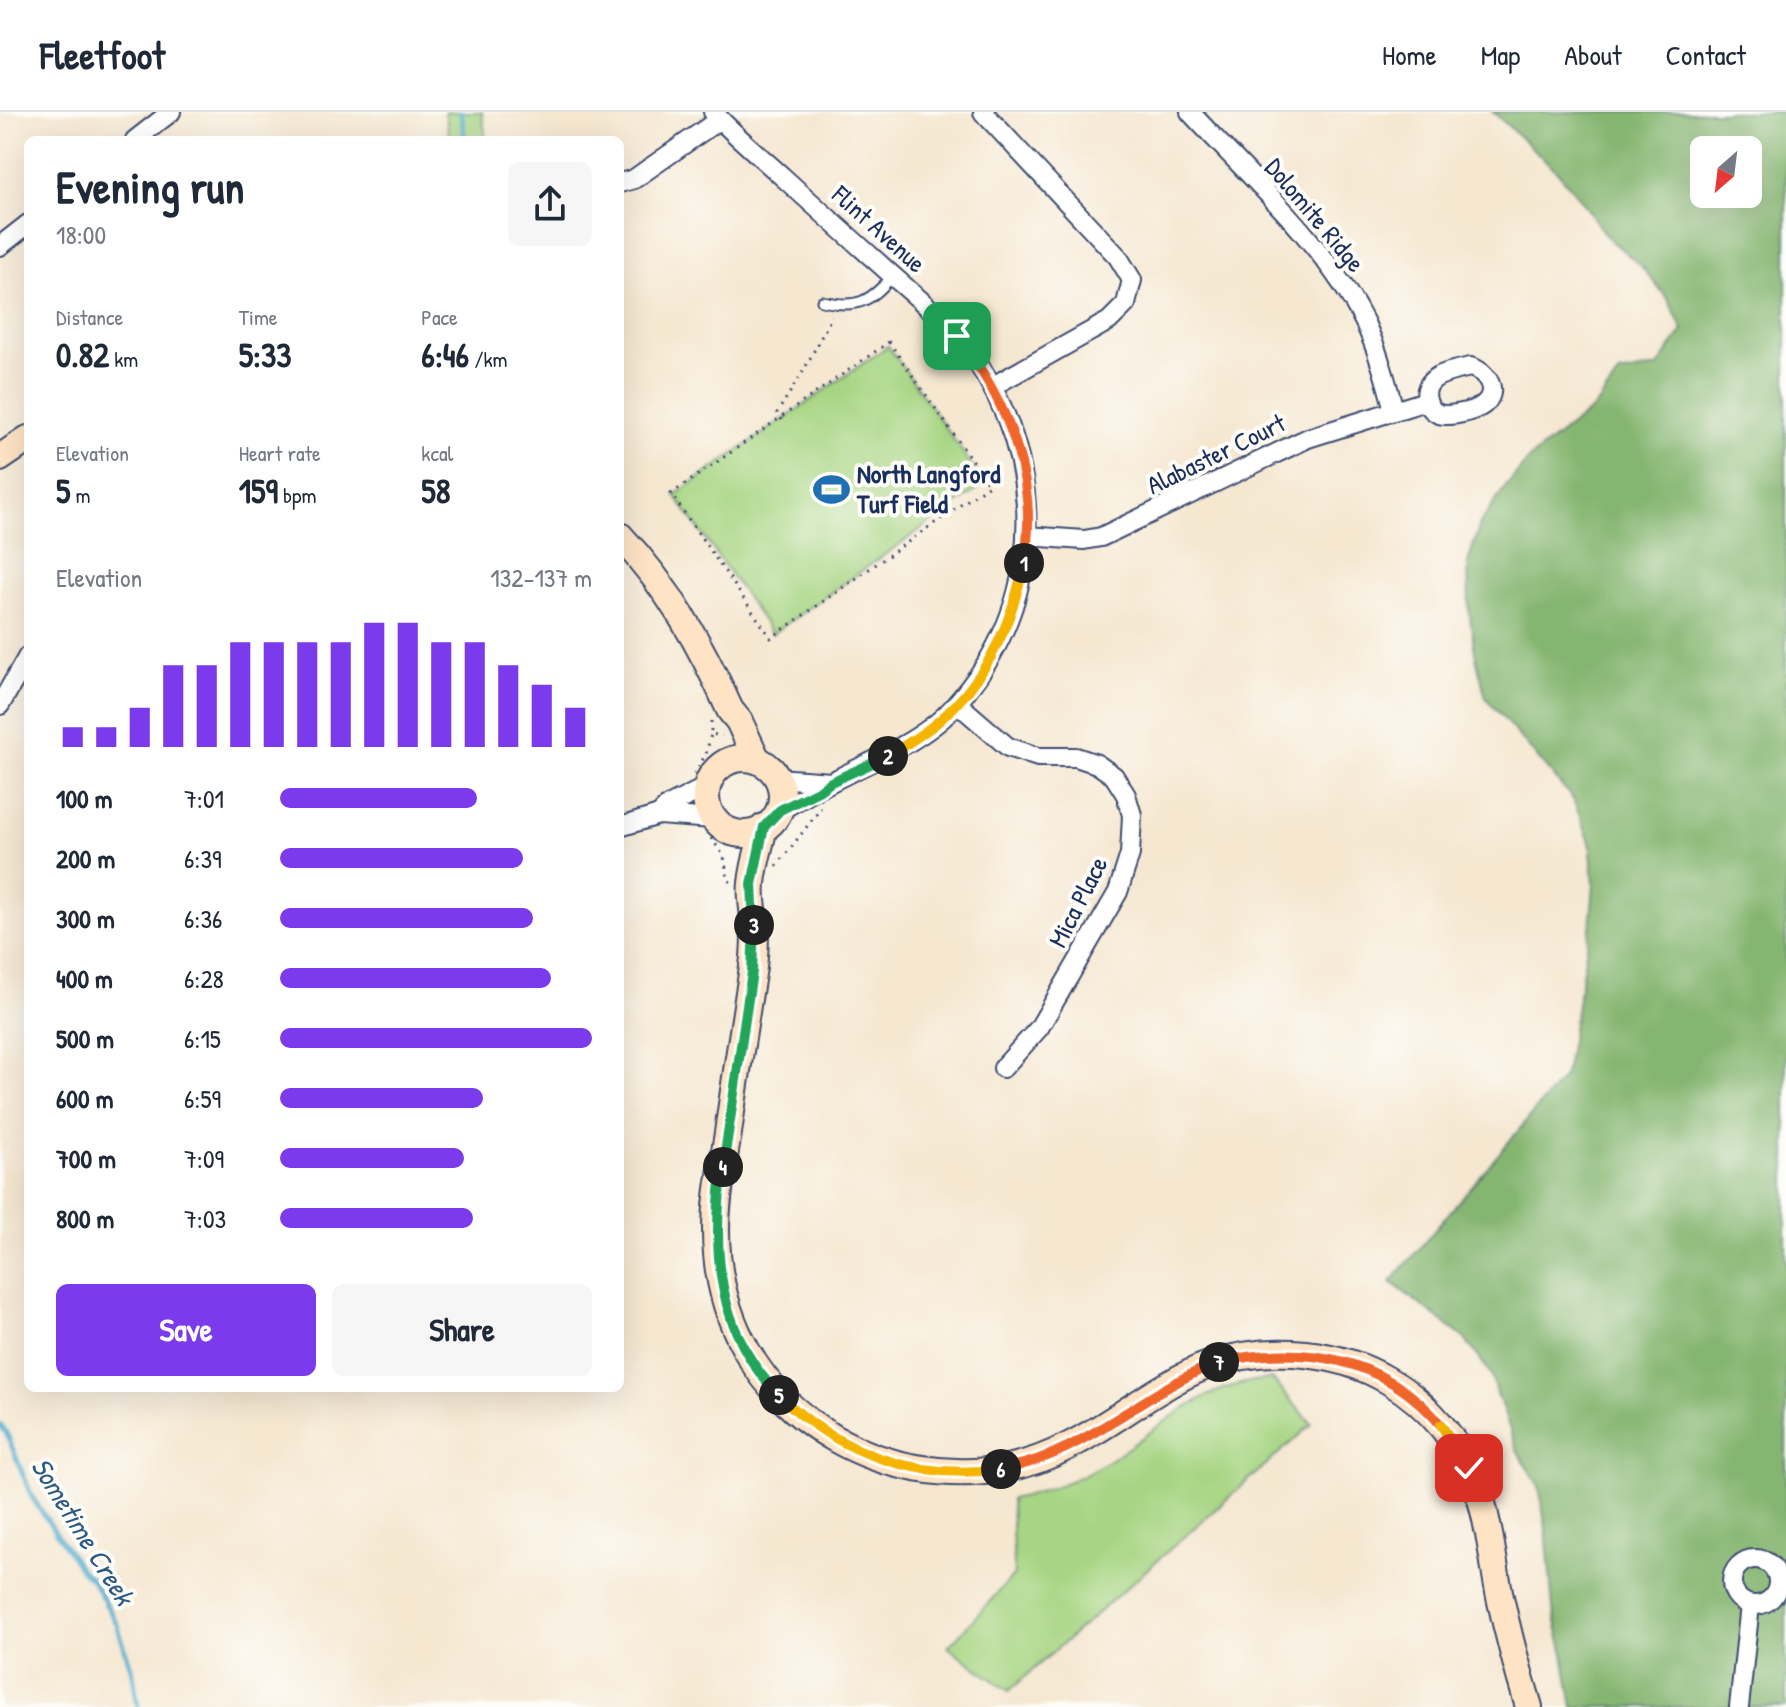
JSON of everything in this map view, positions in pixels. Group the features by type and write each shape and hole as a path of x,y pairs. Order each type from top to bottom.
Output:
{"street":[{"path":"140,136 171,112"},
{"path":"983,112 1118,257 1132,280 1126,304 1109,321 993,386"},
{"name":"Dolomite Ridge","path":"1190,112 1333,270 1364,322 1379,355 1394,410"},
{"path":"624,182 634,179 716,116"},
{"name":"Flint Avenue","path":"716,116 957,336 993,386 1020,457 1025,483 1027,536 1021,577 1007,624 985,666 940,721 888,756 831,782 772,818"},
{"path":"0,246 24,227"},
{"name":"Alabaster Court","path":"1027,536 1084,540 1101,537 1308,438 1426,401"},
{"path":"0,458 24,442"},
{"path":"624,541 688,623 757,760 777,778 782,794 740,882"},
{"path":"0,705 24,663"},
{"name":"Mica Place","path":"957,703 1008,747 1038,757 1076,757 1097,764 1114,776 1126,795 1132,815 1130,854 1118,892 1039,1028 1003,1068"},
{"path":"724,763 730,710"},
{"path":"624,826 659,815 724,763 735,759 757,760"},
{"name":"Flint Avenue","path":"777,778 831,782"},
{"path":"696,783 740,882 755,931 716,1231 724,1301 736,1335 771,1387 797,1412 848,1446 912,1468 977,1472 1034,1462 1060,1452 1188,1374 1219,1362 1286,1352 1319,1356 1371,1371 1415,1399 1438,1422 1469,1468 1480,1494 1501,1600 1529,1707"},
{"path":"659,815 716,829 755,832 772,818"},
{"path":"1739,1707 1750,1605"}],"lane":[{"path":"822,301 838,304 865,301 876,295 893,276"}],"path":[{"path":"781,419 777,413 812,357 838,304"},
{"path":"889,342 989,485 771,638 671,494 781,419 889,342"},
{"path":"696,783 711,734"},
{"path":"774,870 822,807"},
{"path":"716,829 721,850 740,882"}],"green space":[{"path":"445,112 482,112 485,136 449,136"},
{"path":"1493,112 1786,112 1786,1707 1573,1707 1553,1609 1539,1487 1518,1452 1489,1371 1464,1338 1391,1282 1565,1075 1590,928 1594,884 1590,842 1573,799 1486,698 1469,610 1468,563 1480,524 1530,458 1596,406 1619,374 1658,367 1683,330 1668,299 1640,265 1605,235 1555,169"},
{"name":"North Langford Turf Field","path":"888,346 985,484 772,634 675,495"},
{"path":"1272,1379 1312,1424 1009,1691 948,1647 1014,1575 1011,1499 1058,1485 1092,1470 1182,1410 1222,1389"}],"waterway":[{"path":"461,112 464,136"},
{"name":"Sometime Creek","path":"0,1425 6,1432 32,1497 80,1569 93,1581 117,1624 133,1674 138,1707"}],"place":[{"name":"North Langford Turf Field","path":"831,489"}],"route":[{"path":"957,336 993,386 1020,457 1027,515 1021,577 997,647 972,685 940,721 888,756 780,810 764,827 752,884 755,931 752,972 717,1205 718,1265 724,1301 736,1335 771,1387 821,1431 848,1446 912,1468 977,1472 1034,1462 1080,1442 1188,1374 1250,1355 1286,1352 1350,1363 1392,1383 1415,1399 1438,1422 1469,1468"}]}
